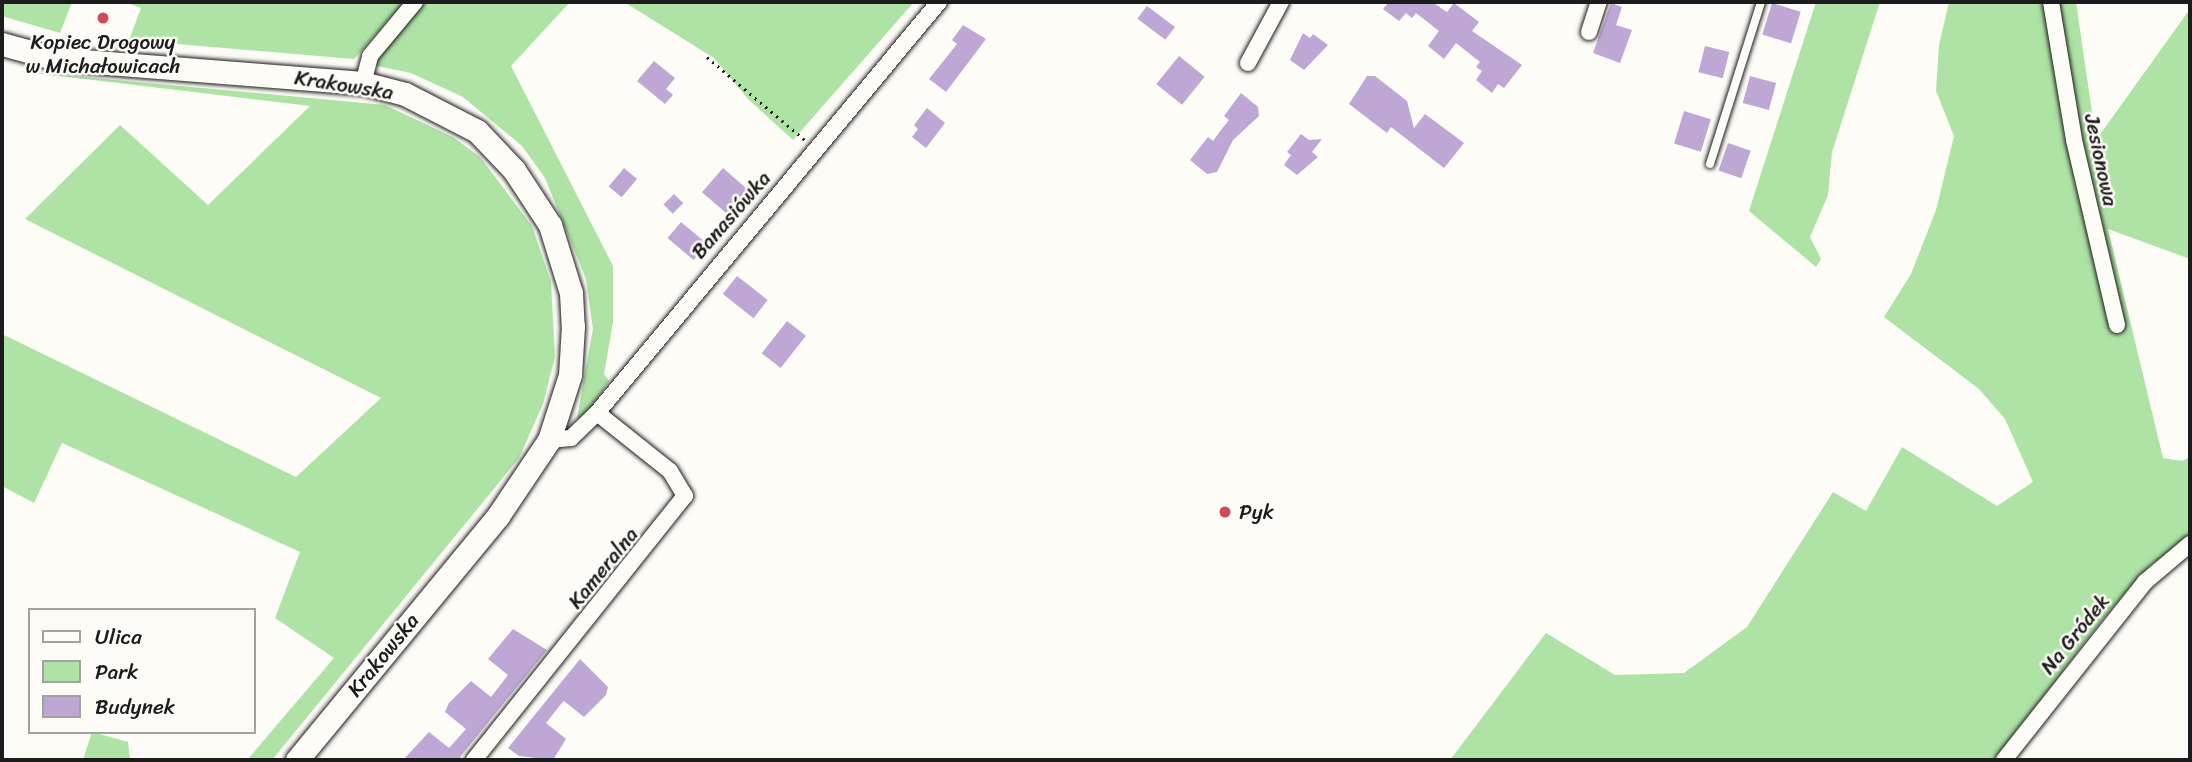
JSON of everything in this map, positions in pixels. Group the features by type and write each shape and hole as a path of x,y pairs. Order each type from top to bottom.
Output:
{"main road":[{"name":"Krakowska","path":"2,44 57,59 363,83 428,103 477,131 514,170 550,226 571,293 573,326 570,375 549,440 498,516 297,760"}],"street":[{"path":"363,83 370,56 415,2"},
{"name":"Banasiówka","path":"549,440 571,439 597,413 939,2"},
{"path":"1248,62 1281,2"},
{"path":"1589,32 1599,2"},
{"name":"Jesionowa","path":"2051,2 2074,140 2117,325"},
{"name":"Kameralna","path":"474,760 685,496 670,471 597,413"},
{"name":"Na Gródek","path":"2004,760 2145,582 2190,544"}],"lane":[{"path":"1710,164 1761,2"}],"path":[{"path":"706,57 816,148"}],"green space":[{"path":"2,2 72,2 60,33 2,16"},
{"path":"125,2 404,2 354,59 129,40 141,8"},
{"path":"425,2 570,2 511,66 613,266 613,322 604,374 609,381 583,420 577,418 593,329 586,279 545,178 522,146 463,97 411,73 372,65"},
{"path":"624,2 914,2 793,140 748,99 714,58"},
{"path":"1816,2 1880,2 1832,152 1828,195 1810,237 1821,259 1816,267 1749,211"},
{"path":"1949,2 2076,2 2096,140 2190,9 2190,259 2108,229 2163,458 2182,461 2190,457 2190,536 2152,564 2104,618 1994,760 1450,760 1546,633 1615,675 1684,673 1747,627 1833,492 1866,511 1902,447 1997,506 2033,482 2005,419 1979,389 1884,317 1911,274 1936,210 1954,136 1936,91 1939,45"},
{"path":"18,71 385,105 453,137 480,157 532,226 551,282 555,357 543,404 519,458 272,760 247,760 334,658 275,618 300,552 62,443 34,503 2,486 2,334 296,477 381,398 25,219 120,125 208,205 310,106"},
{"path":"91,734 128,742 130,760 83,760"}],"building":[{"path":"1389,2 1432,2 1447,12 1454,3 1479,22 1472,31 1522,65 1504,88 1498,84 1492,93 1476,80 1482,71 1476,67 1480,62 1456,43 1444,59 1428,46 1439,31 1416,13 1412,18 1406,13 1399,21 1383,9"},
{"path":"1611,3 1622,7 1616,25 1632,30 1620,63 1593,53"},
{"path":"1772,3 1801,12 1791,43 1762,35"},
{"path":"1147,6 1175,27 1165,40 1137,19"},
{"path":"963,25 986,39 946,92 929,79 957,44 952,40"},
{"path":"1303,33 1310,38 1313,34 1328,45 1304,70 1290,60"},
{"path":"1705,46 1729,52 1723,78 1698,72"},
{"path":"1179,56 1205,77 1182,105 1156,84"},
{"path":"654,61 675,78 666,89 673,95 665,104 637,81"},
{"path":"1367,76 1375,76 1407,101 1414,128 1425,114 1464,143 1444,168 1391,127 1387,133 1349,104"},
{"path":"1750,76 1776,83 1769,110 1743,103"},
{"path":"1241,93 1258,107 1259,116 1233,140 1217,172 1207,174 1190,160 1208,137 1213,141 1229,120 1224,116"},
{"path":"927,108 945,123 926,148 912,137 918,129 914,125"},
{"path":"1684,111 1711,119 1701,152 1674,144"},
{"path":"1301,134 1309,140 1322,139 1312,152 1318,157 1297,175 1284,165 1291,155 1287,152"},
{"path":"1728,143 1751,151 1741,178 1719,170"},
{"path":"624,168 637,179 622,197 609,186"},
{"path":"723,168 748,190 727,214 702,192"},
{"path":"674,194 683,203 673,214 663,205"},
{"path":"681,222 707,244 694,260 668,238"},
{"path":"737,276 768,300 754,318 723,294"},
{"path":"787,321 806,336 781,368 762,353"},
{"path":"513,629 547,650 460,757 464,760 403,760 429,732 449,748 466,729 445,712 449,703 471,681 491,697 508,675 488,659"},
{"path":"580,659 608,687 606,695 584,717 564,701 561,704 546,723 566,739 553,760 519,756 508,748"}],"place":[{"name":"Kopiec Drogowy w Michałowicach","path":"103,18"},
{"name":"Pyk","path":"1225,512"}]}
